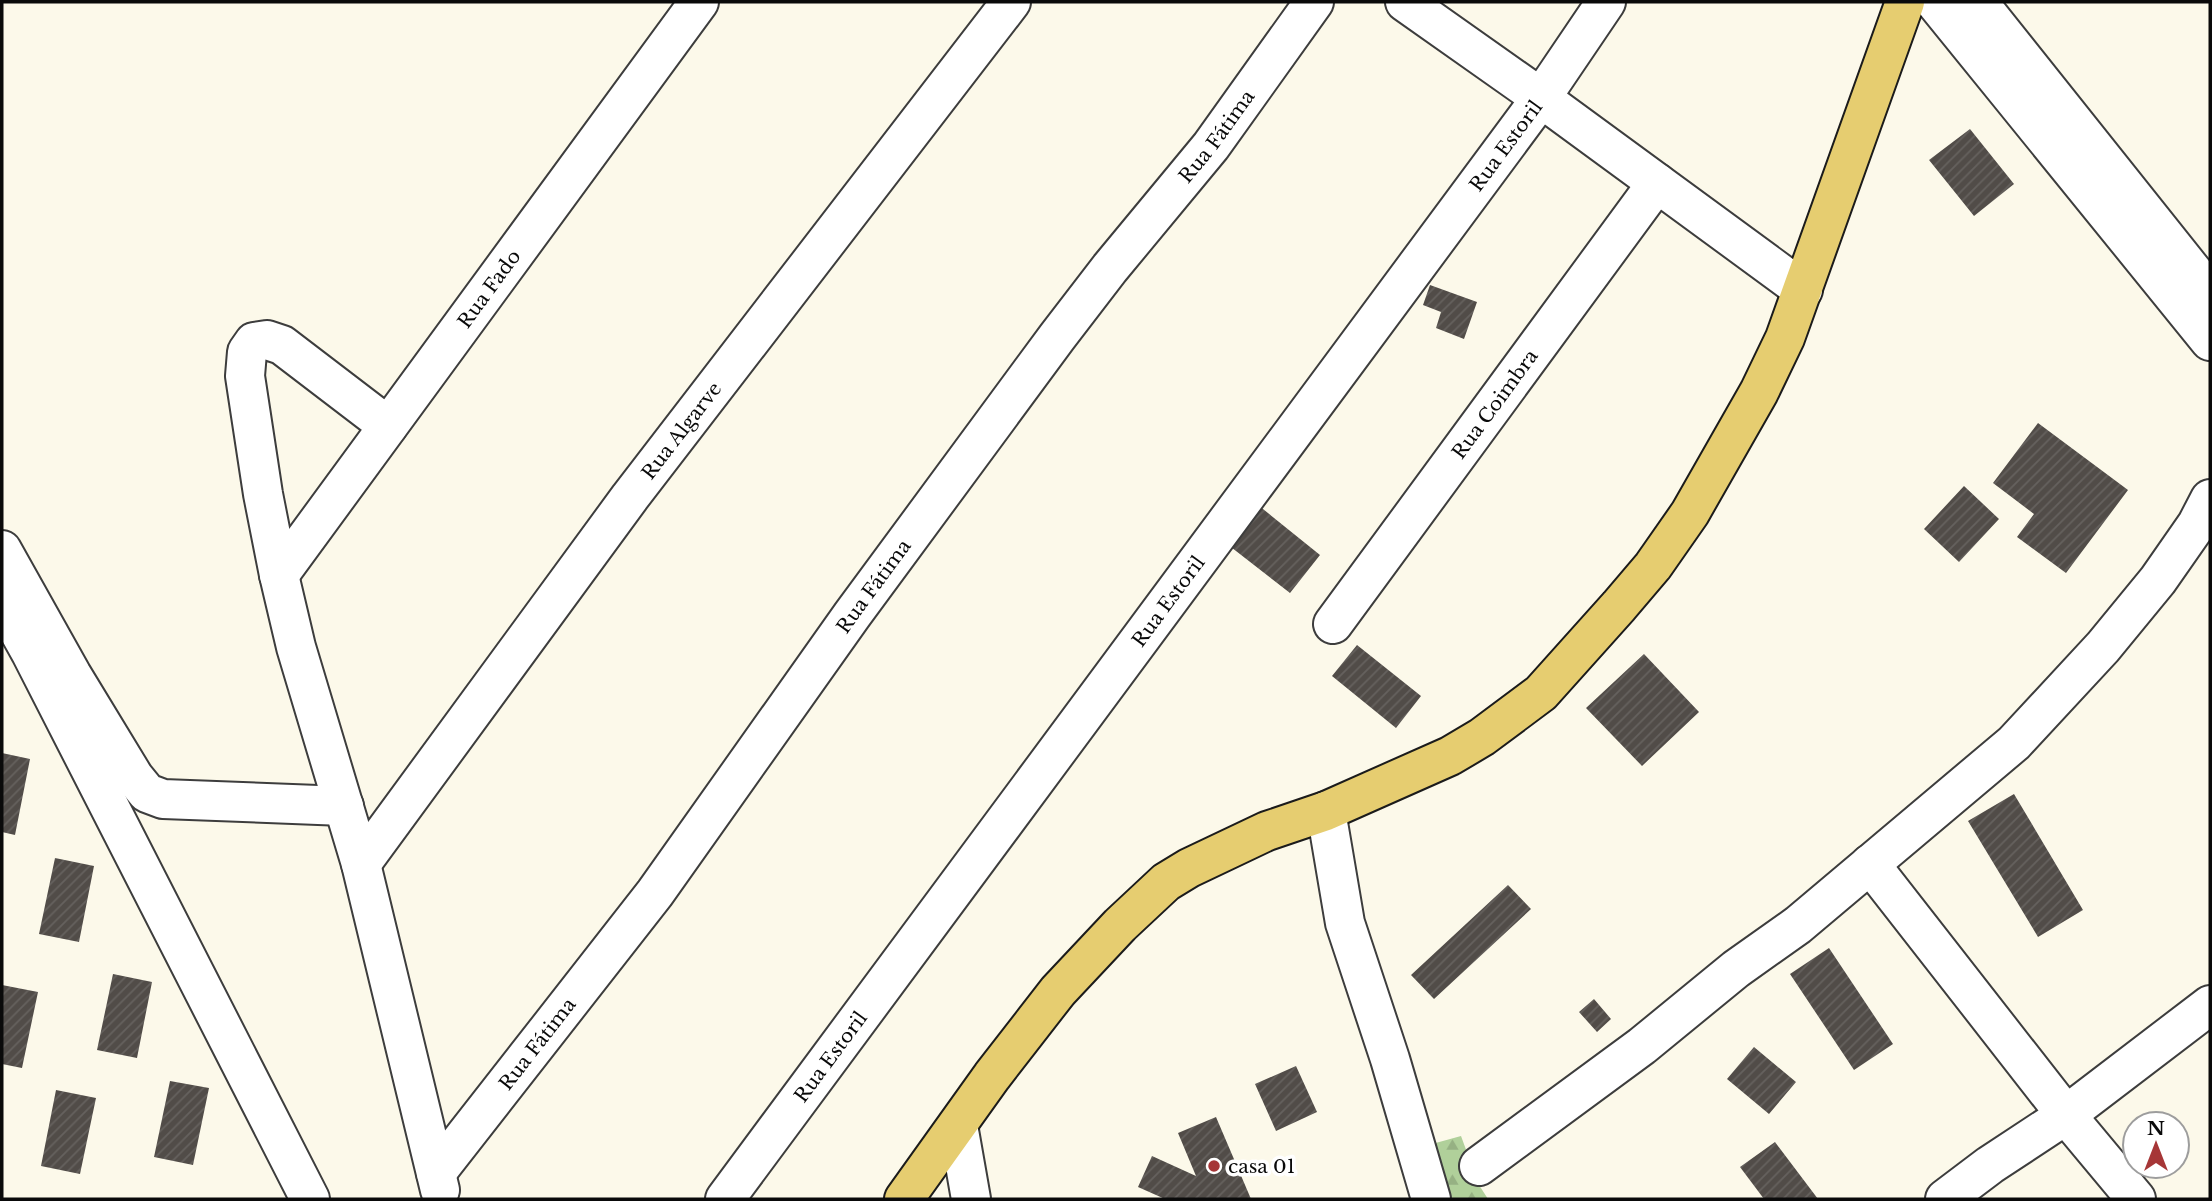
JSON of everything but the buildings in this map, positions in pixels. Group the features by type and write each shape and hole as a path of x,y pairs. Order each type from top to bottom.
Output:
{"main road":[{"path":"904,1199 1000,1065 1058,991 1120,925 1166,882 1189,867 1267,831 1326,811 1451,756 1482,737 1541,693 1653,566 1690,513 1759,392 1785,338 1905,2"}],"street":[{"name":"Rua Fado","path":"279,575 699,2"},
{"name":"Rua Algarve","path":"361,864 638,486 1011,2"},
{"name":"Rua Fátima","path":"439,1186 654,893 852,615 1057,337 1211,146 1314,2"},
{"path":"1405,2 1803,290"},
{"name":"Rua Estoril","path":"724,1199 1541,98 1606,2"},
{"path":"1935,2 2210,341"},
{"path":"1978,2 2210,293"},
{"name":"Rua Coimbra","path":"1333,624 1657,183"},
{"path":"388,426 282,345 267,340 254,342 247,352 245,376 263,494 279,575 296,647 361,864 439,1186"},
{"path":"1479,1166 1642,1046 1737,969 1798,925 2014,743 2103,647 2158,580 2197,524 2210,499"},
{"path":"2,550 72,675 134,777 147,793 163,799 344,806"},
{"path":"2,601 310,1199"},
{"path":"1326,811 1345,923 1390,1059 1431,1199"},
{"path":"1870,864 2066,1115 2136,1199"},
{"path":"1945,1199 2066,1115 2210,1005"},
{"path":"958,1125 971,1199"}],"green space":[{"path":"1461,1136 1479,1185 1488,1199 1450,1199 1432,1144"}],"place":[{"name":"casa 01","path":"1214,1166"}]}
